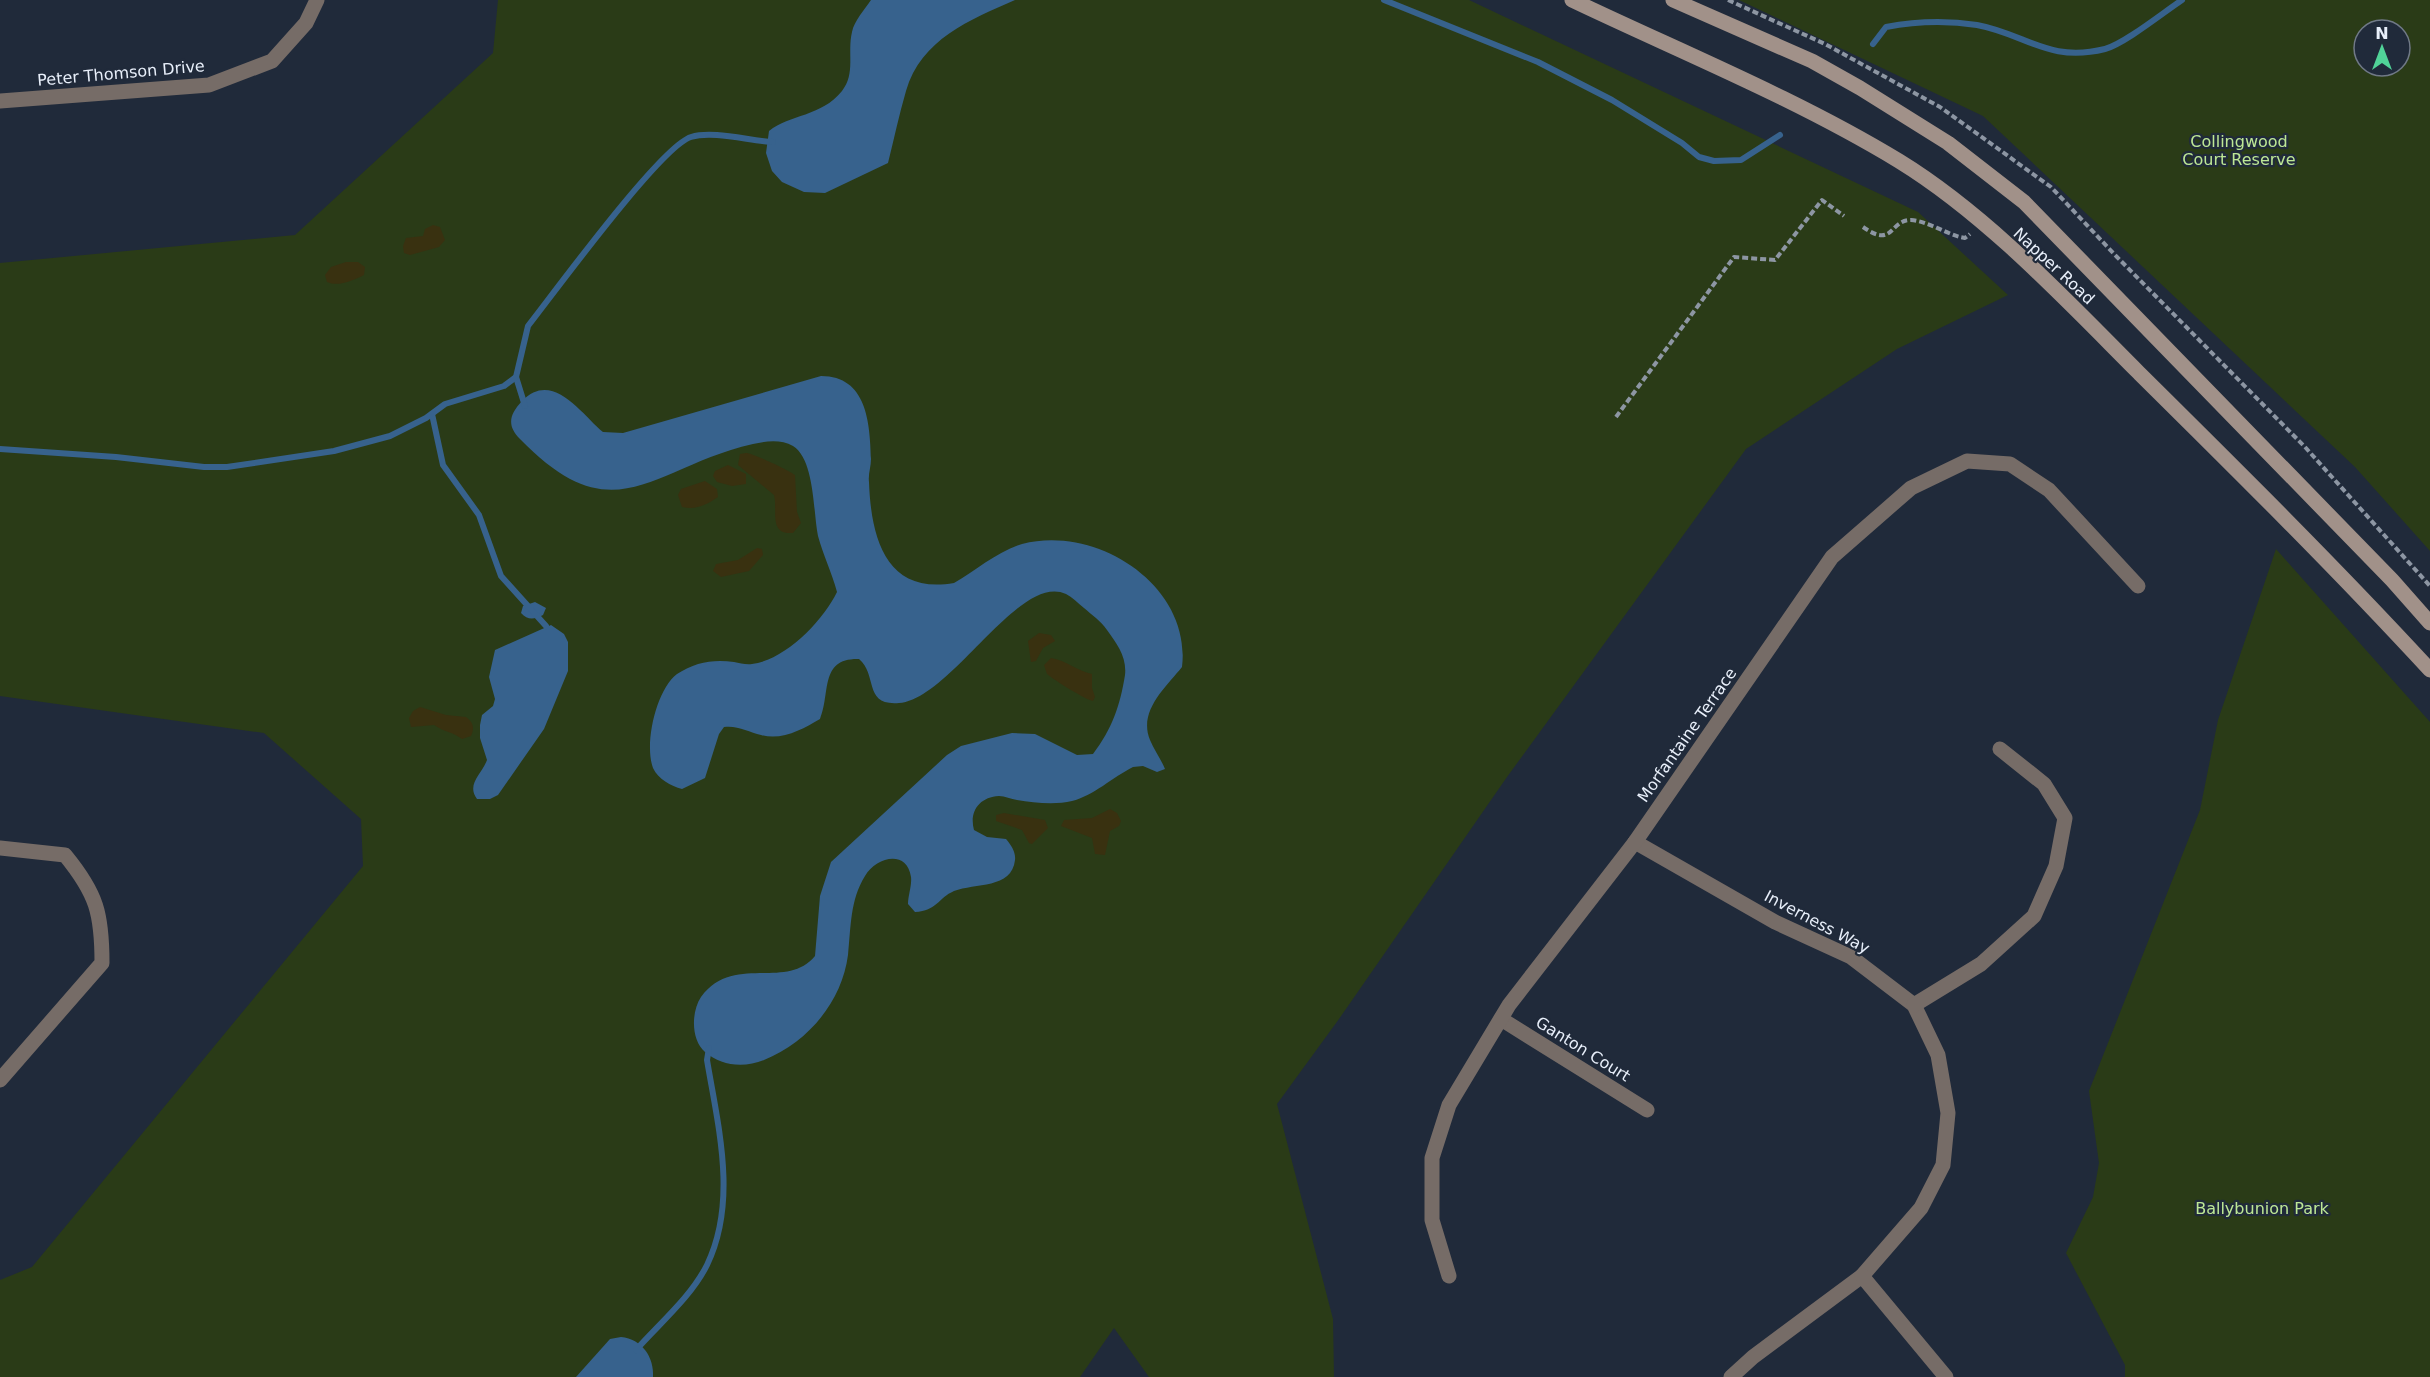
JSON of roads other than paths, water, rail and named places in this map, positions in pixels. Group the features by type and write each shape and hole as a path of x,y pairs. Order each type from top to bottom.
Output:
{"main road":[{"name":"Napper Road","path":"1572,0 1817,116 1900,162 1958,203 2050,284 2355,588 2430,670"},
{"name":"Napper Road","path":"1673,0 1812,61 1860,88 1948,143 2024,202 2392,580 2430,623"}],"street":[{"name":"Peter Thomson Drive","path":"0,101 209,85 272,62 306,23 316,0"},
{"name":"Morfantaine Terrace","path":"1449,1276 1432,1220 1432,1158 1449,1105 1501,1019 1635,842 1832,557 1911,488 1967,461 2010,464 2049,490 2138,586"},
{"path":"1914,1005 1981,964 2034,916 2056,866 2065,818 2044,784 2000,749"},
{"name":"Inverness Way","path":"1635,842 1775,922 1851,957 1914,1005 1938,1055 1948,1113 1942,1165 1921,1208 1862,1276 1753,1357 1731,1377"},
{"path":"0,848 65,855 87,882 102,922 102,963 0,1080"},
{"name":"Ganton Court","path":"1501,1019 1647,1110"},
{"path":"1862,1276 1946,1377"}],"water":[{"path":"871,0 1015,0 981,15 949,34 923,58 913,73 906,91 888,163 825,193 804,192 782,182 772,171 766,153 769,131 777,125 825,106 842,91 849,77 853,28"},
{"path":"821,376 836,378 848,384 863,404 869,431 870,503 874,523 879,542 887,558 898,571 912,580 931,584 954,583 995,556 1022,544 1051,540 1080,543 1108,553 1134,568 1156,587 1172,611 1181,638 1182,667 1156,700 1148,719 1147,729 1150,740 1165,769 1157,772 1143,766 1133,767 1088,795 1066,802 1038,803 1004,796 986,799 974,812 974,830 987,837 1006,839 1015,854 1012,869 1000,880 954,891 933,907 922,911 915,912 908,904 911,877 904,862 891,859 876,864 865,876 856,895 844,972 838,989 820,1019 808,1032 780,1053 756,1063 741,1065 725,1063 711,1057 700,1047 697,1040 694,1018 701,997 714,984 728,977 789,971 803,966 815,956 820,896 831,862 947,755 961,746 1012,733 1035,734 1077,755 1093,754 1114,717 1125,675 1120,651 1102,624 1068,595 1047,592 1027,601 1006,618 940,681 919,696 899,703 880,700 865,666 859,659 846,660 832,671 820,719 799,730 777,736 724,727 719,734 705,778 682,789 661,779 653,768 651,732 663,692 677,674 705,662 727,661 750,664 765,661 777,655 790,647 813,626 837,592 818,536 812,487 805,463 793,446 778,442 763,442 718,454 634,487 609,490 582,484 553,468 516,434 511,424 512,415 522,401 534,392 545,390 556,392 566,398 603,432 623,433"},
{"path":"535,602 546,608 543,615 532,618 521,613 523,606"},
{"path":"551,625 564,634 568,642 568,671 544,729 498,795 490,799 477,799 473,789 474,784 487,760 480,738 480,725 482,715 493,706 495,699 489,677 495,650"},
{"path":"621,1337 635,1341 645,1350 649,1356 653,1377 576,1377 610,1339"}],"waterway":[{"path":"1384,0 1538,62 1612,100 1682,143 1699,157 1714,161 1741,160 1780,135"},
{"path":"1873,44 1886,27 1920,22 1942,22 1965,23 1994,29 2052,50 2085,52 2105,49 2123,41 2182,0"},
{"path":"0,449 116,457 204,467 227,467 334,451 390,436 426,418 445,404 504,386 516,377 528,326 633,192 676,146 691,137 700,135 732,136 773,142"},
{"path":"516,377 525,406"},
{"path":"432,414 443,465 479,515 501,576 546,626"},
{"path":"636,1350 693,1288 707,1265 716,1241 722,1215 724,1189 720,1137 707,1060 709,1048"}],"park label":[{"name":"Collingwood Court Reserve","path":"2239,150"},
{"name":"Ballybunion Park","path":"2262,1208"}]}
